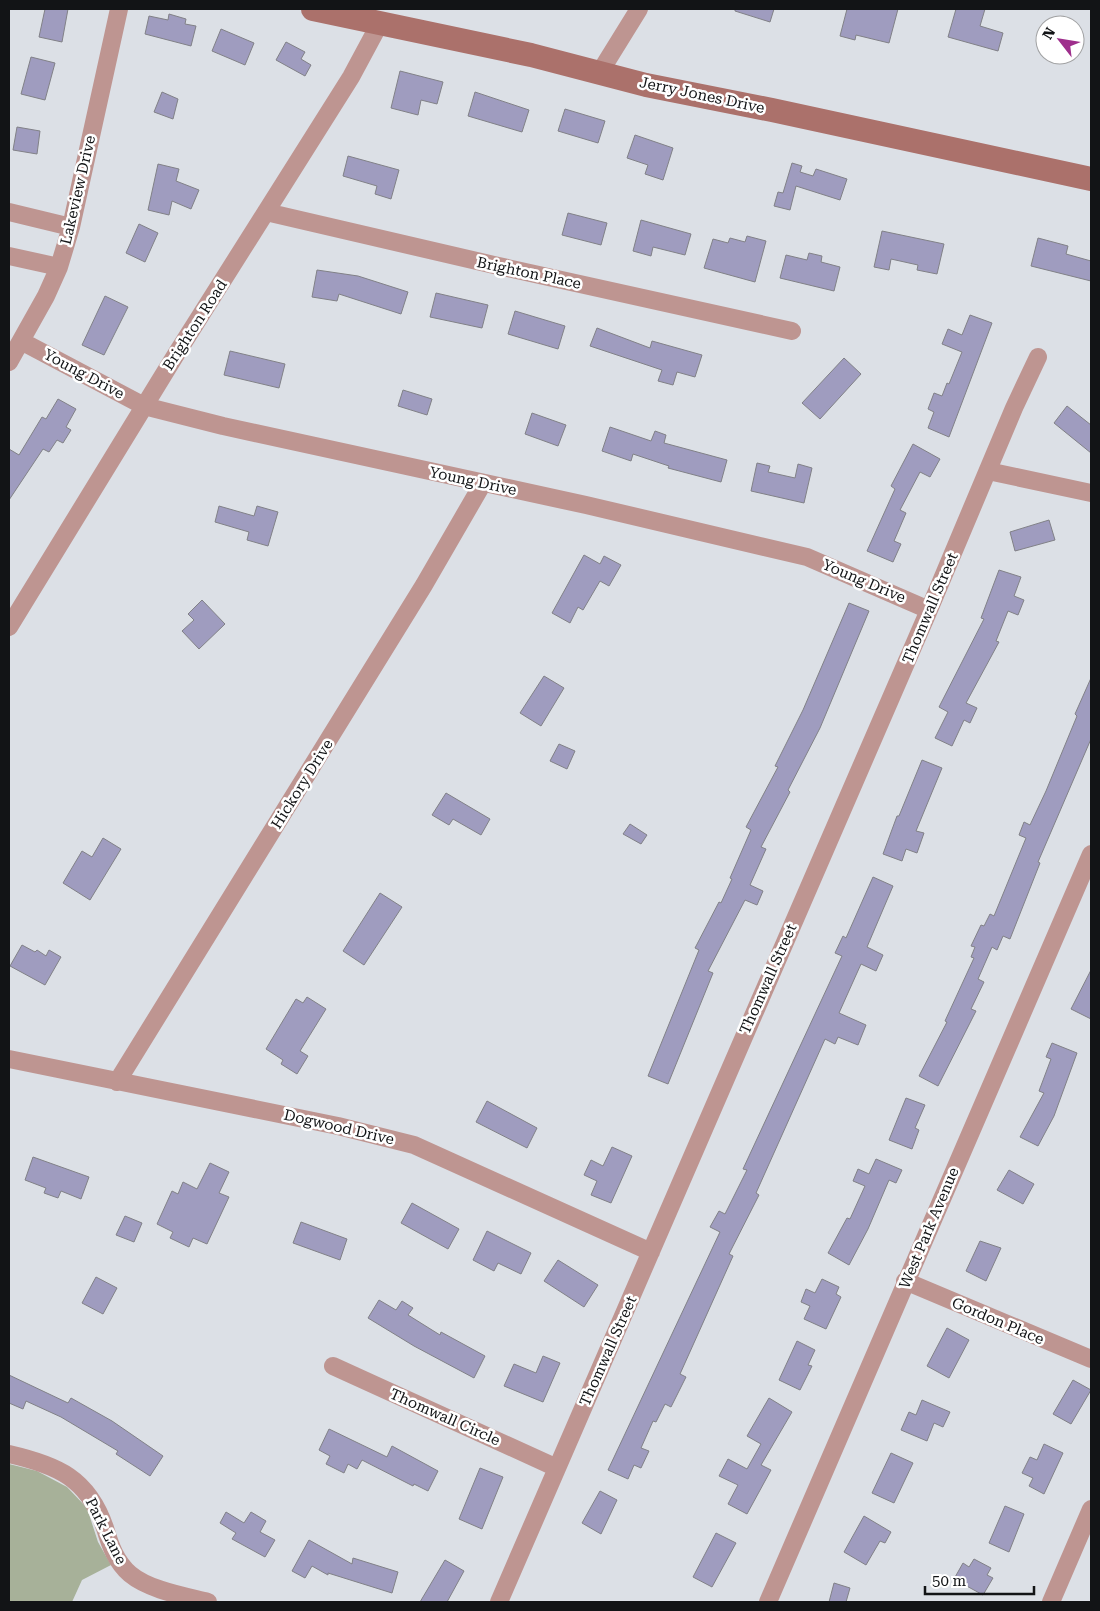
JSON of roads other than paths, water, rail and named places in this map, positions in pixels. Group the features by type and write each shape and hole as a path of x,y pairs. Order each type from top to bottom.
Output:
{"main road":[{"name":"Jerry Jones Drive","path":"314,9 600,72 646,85 772,110 1091,179"}],"street":[{"name":"Lakeview Drive","path":"9,362 46,296 59,267 71,227 118,9"},
{"path":"600,72 639,9"},
{"name":"Brighton Road","path":"9,627 144,406 351,77 380,23"},
{"path":"9,212 71,227"},
{"name":"Brighton Place","path":"266,212 792,331"},
{"path":"9,256 59,267"},
{"name":"Young Drive","path":"21,341 144,406 223,426 482,484 586,505 807,557 929,610"},
{"name":"Thomwall Street","path":"499,1602 1038,357"},
{"path":"988,471 1091,493"},
{"name":"Hickory Drive","path":"117,1082 424,585 482,484"},
{"name":"West Park Avenue","path":"768,1602 1091,854"},
{"name":"Dogwood Drive","path":"9,1059 338,1126 414,1145 651,1252"},
{"name":"Gordon Place","path":"905,1282 1091,1359"},
{"name":"Thomwall Circle","path":"333,1366 557,1468"},
{"name":"Park Lane","path":"9,1454 39,1461 68,1474 81,1485 92,1500 118,1561 130,1574 158,1588 208,1602"},
{"path":"1051,1602 1091,1509"}]}
